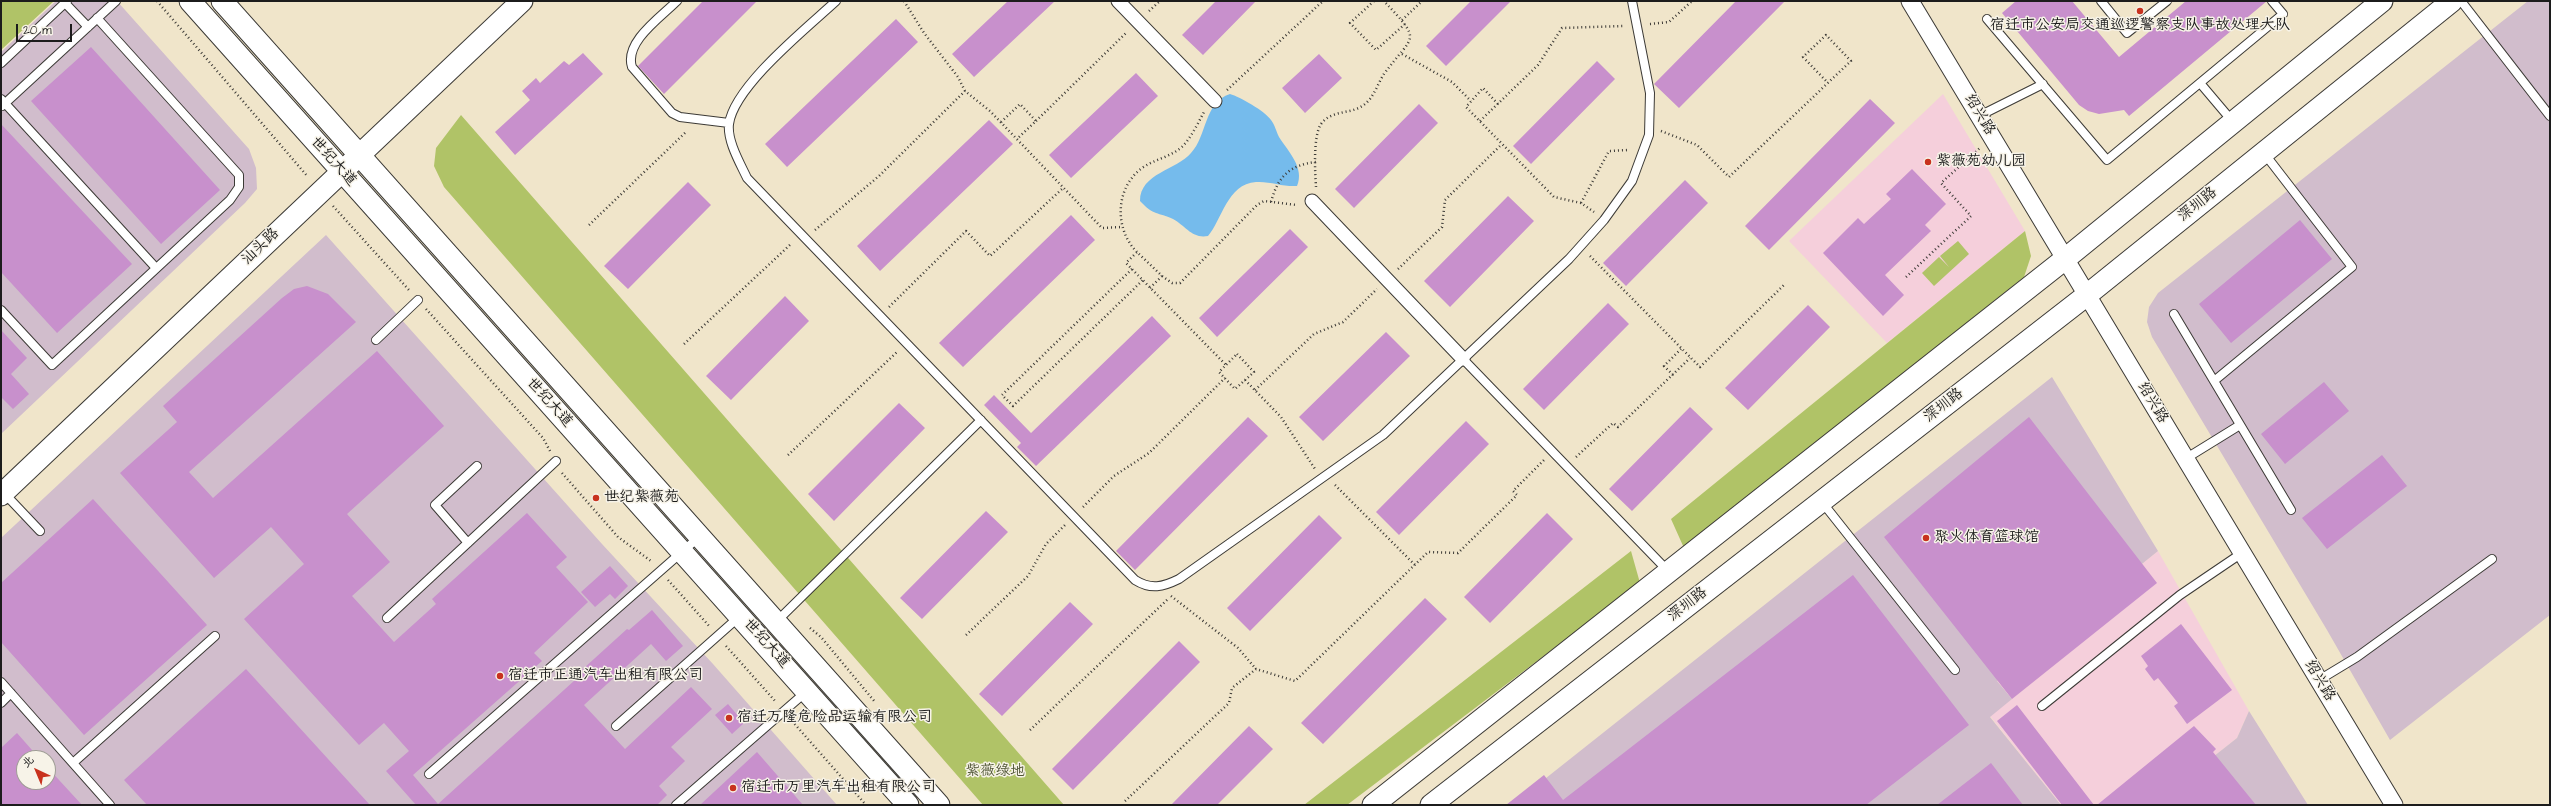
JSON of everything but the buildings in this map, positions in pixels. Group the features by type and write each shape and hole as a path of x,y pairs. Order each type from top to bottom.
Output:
{"street":[{"name":"世纪大道","path":"190,1 337,167 741,615 908,805"},
{"name":"世纪大道","path":"222,1 353,151 938,805"},
{"name":"汕头路","path":"2,488 337,167 502,1"},
{"name":"汕头路","path":"353,151 522,1"},
{"path":"1118,1 1215,101"},
{"name":"绍兴路","path":"1910,1 2394,805"},
{"path":"1373,805 2065,259 2382,1"},
{"name":"深圳路","path":"1435,804 2087,295 2452,1"},
{"path":"1312,200 1464,359"}],"lane":[{"path":"116,1 2,103 156,268"},
{"path":"677,1 636,42 629,58 638,77 672,113 680,117 729,124"},
{"path":"836,1 752,82 738,102 729,124 738,159 747,178 1135,580 1145,586 1167,585 1179,579 1383,435 1581,247 1604,220 1632,181 1649,126 1650,93 1632,1"},
{"path":"2101,1 2127,33 2167,1"},
{"path":"1987,19 2107,160 2283,14 2272,1"},
{"path":"2460,1 2550,116"},
{"path":"1,63 66,2 88,27"},
{"path":"1,310 52,365 230,200 239,187 239,175 97,18"},
{"path":"2200,83 2233,122"},
{"path":"1980,116 2043,84"},
{"path":"2214,381 2352,267 2264,153"},
{"path":"376,340 418,300"},
{"path":"2174,314 2291,510"},
{"path":"1464,359 1669,572"},
{"path":"775,622 981,420"},
{"path":"2186,459 2240,425"},
{"path":"387,618 556,461"},
{"path":"468,543 435,505 477,466"},
{"path":"2,488 40,531"},
{"path":"1822,501 1955,670"},
{"path":"429,774 699,537"},
{"path":"2042,706 2180,594 2242,553"},
{"path":"2319,680 2357,657 2492,559"},
{"path":"616,726 741,615"},
{"path":"73,763 215,636"},
{"path":"1,682 110,805"},
{"path":"676,805 807,691"},
{"path":"1,702 11,693"}],"path":[{"path":"157,1 316,186 544,438 562,473 618,537 647,556 866,805"},
{"path":"904,1 924,33 958,77 965,91 990,111 1062,188 1102,228 1122,227"},
{"path":"1017,139 1160,1"},
{"path":"1323,1 1205,111 1184,145 1174,153 1143,167 1136,174 1122,199 1122,227 1128,242 1162,276 1172,283 1180,283 1257,205 1264,201 1304,206 1312,200 1316,192 1317,131 1322,123 1336,113 1364,105 1391,64 1409,45 1411,36 1405,24 1386,2"},
{"path":"1374,1 1350,23 1376,50 1405,24"},
{"path":"1402,20 1422,1"},
{"path":"1480,121 1538,65 1562,28 1637,26 1669,22 1692,1"},
{"path":"1649,126 1697,145 1729,177 1828,83 1851,61 1826,36 1803,57 1828,83"},
{"path":"1402,54 1452,82 1471,102"},
{"path":"1498,104 1483,88 1466,107 1554,197 1581,203 1604,220"},
{"path":"684,344 803,236 879,176 965,91"},
{"path":"1001,122 1020,104 1036,121"},
{"path":"589,225 699,119"},
{"path":"1906,278 1971,216 1941,184 1992,137"},
{"path":"1581,203 1609,151 1643,149"},
{"path":"1271,202 1276,187 1286,174 1299,164 1316,162"},
{"path":"880,316 966,231 990,256 1062,188"},
{"path":"1581,247 1700,367 1784,284"},
{"path":"1137,252 1126,263 1226,365"},
{"path":"1132,269 1002,395 1013,406 1143,280"},
{"path":"1150,288 1162,276"},
{"path":"788,455 907,343"},
{"path":"1673,375 1664,366 1681,349"},
{"path":"1237,354 1254,372 1235,389 1219,372 1226,365 1237,354"},
{"path":"1567,466 1613,423 1618,427 1690,358"},
{"path":"966,635 1028,576 1046,544 1114,476 1149,453 1225,378"},
{"path":"1245,380 1281,417 1323,476 1415,565"},
{"path":"1167,585 1171,596 1238,648 1256,669 1295,681 1428,552 1458,553 1517,495 1513,491 1553,452"},
{"path":"1030,730 1171,596"},
{"path":"1125,801 1228,703 1232,688 1256,669"}],"shaded area":[{"path":"56,1 117,1 249,149 256,168 257,189 245,203 1,434 1,52"},
{"path":"2528,1 2550,1 2550,615 2390,740 2327,630 2152,337 2147,322 2149,307 2158,293"},
{"name":"紫薇苑幼儿园","path":"1943,94 2025,231 1887,343 1789,241"},
{"path":"326,235 602,544 713,664 837,805 1,805 1,538"},
{"path":"2052,377 2158,551 1997,681 2012,699 1990,717 2061,805 1512,805"},
{"path":"2158,551 2249,711 2237,738 2152,805 2061,805 1990,716 2011,699 1997,681"},
{"path":"2249,711 2308,805 2152,805 2237,738"}],"green space":[{"path":"1,1 54,1 1,50"},
{"name":"紫薇绿地","path":"461,115 1064,805 983,805 444,187 434,166 436,148"},
{"path":"2025,231 2031,256 2024,277 1684,548 1671,519"},
{"path":"1958,241 1969,254 1934,286 1922,273 1939,257 1949,267 1940,256"},
{"path":"1631,551 1640,583 1347,805 1304,805"}],"water":[{"path":"1230,94 1240,98 1268,116 1297,166 1299,179 1297,186 1287,186 1266,182 1246,184 1238,189 1226,204 1208,236 1198,236 1173,219 1149,209 1140,201 1142,192 1146,184 1152,178 1185,159 1191,153 1200,138 1210,112 1215,104"}],"place":[{"name":"宿迁市公安局交通巡逻警察支队事故处理大队","path":"2140,11"},
{"name":"紫薇苑幼儿园","path":"1928,162"},
{"name":"世纪紫薇苑","path":"596,498"},
{"name":"聚火体育篮球馆","path":"1926,538"},
{"name":"宿迁市正通汽车出租有限公司","path":"500,676"},
{"name":"宿迁万隆危险品运输有限公司","path":"729,718"},
{"name":"宿迁市万里汽车出租有限公司","path":"733,788"}]}
